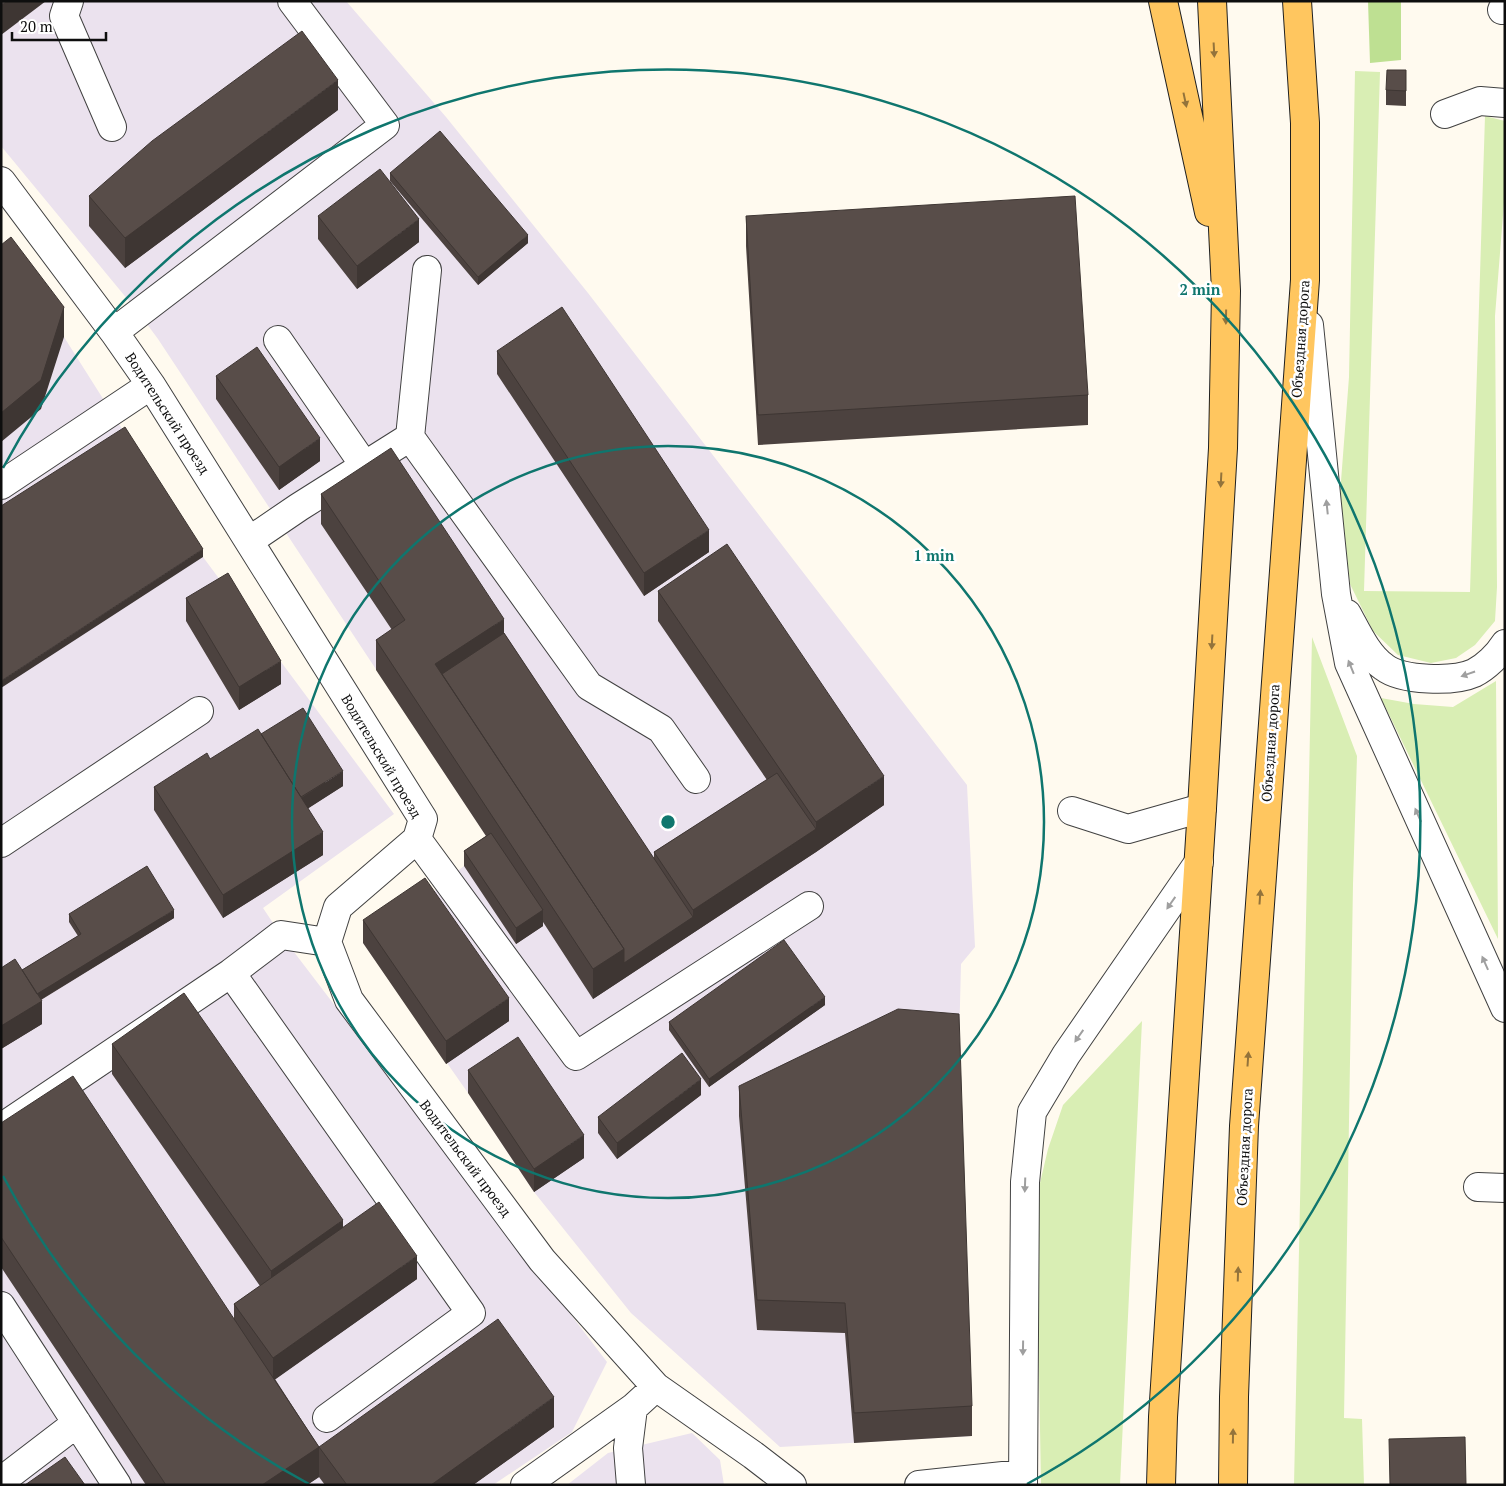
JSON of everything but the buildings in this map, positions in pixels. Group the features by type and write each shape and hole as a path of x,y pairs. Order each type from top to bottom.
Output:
{"main road":[{"path":"1163,1 1226,291"},
{"path":"1161,1485 1163,1417 1199,862 1223,448 1226,291 1212,1"},
{"name":"Объездная дорога","path":"1233,1485 1234,1397 1244,1126 1305,280 1305,123 1297,1"},
{"path":"1305,123 1312,1"}],"street":[{"path":"69,1 64,16 112,127"},
{"path":"114,332 385,125 292,1"},
{"path":"1446,114 1480,101 1505,103"},
{"name":"Водительский проезд","path":"1,181 114,332 151,385 423,819 417,839 338,907 327,942 349,1000 542,1260 656,1387 753,1455 792,1485"},
{"path":"428,270 410,437 589,686 661,729 696,780"},
{"path":"1305,280 1336,594 1349,663 1505,1008"},
{"path":"278,340 364,465"},
{"path":"1,485 151,385"},
{"path":"249,541 410,437"},
{"path":"1336,594 1367,648 1385,668 1408,677 1455,679 1475,673 1498,654 1505,644"},
{"path":"1,843 199,711"},
{"path":"1072,811 1128,829 1202,808"},
{"path":"417,839 576,1056 809,906"},
{"path":"919,1485 1022,1479 1024,1182 1032,1112 1066,1055 1199,862"},
{"path":"1,1128 231,973 281,935 327,942"},
{"path":"231,973 471,1312 327,1418"},
{"path":"1,1306 117,1485"},
{"path":"525,1485 633,1408 656,1387"},
{"path":"631,1485 628,1448 633,1408"},
{"path":"1,1481 77,1423"}],"shaded area":[{"path":"1,1 346,1 446,117 588,293 967,785 975,947 961,964 959,1044 972,1436 780,1447 631,1313 534,1192 468,1093 363,943 425,900 464,866 488,839 158,339 138,312 1,146"},
{"path":"1,256 64,337 203,557 394,814 263,908 281,935 607,1362 572,1432 493,1485 1,1485"},
{"path":"692,1433 720,1460 724,1485 567,1485 608,1453"}],"green space":[{"path":"1368,1 1401,1 1401,60 1370,63"},
{"path":"1355,71 1380,72 1364,591 1470,592 1485,116 1505,121 1505,190 1495,316 1497,587 1495,621 1475,645 1456,658 1431,663 1398,655 1373,631 1350,584 1340,494 1349,377"},
{"path":"1312,637 1357,756 1344,1418 1362,1419 1364,1485 1294,1485"},
{"path":"1496,681 1498,939 1381,698 1414,704 1453,707"},
{"path":"1142,1021 1120,1485 1041,1485 1036,1200 1048,1149 1063,1105"}]}
